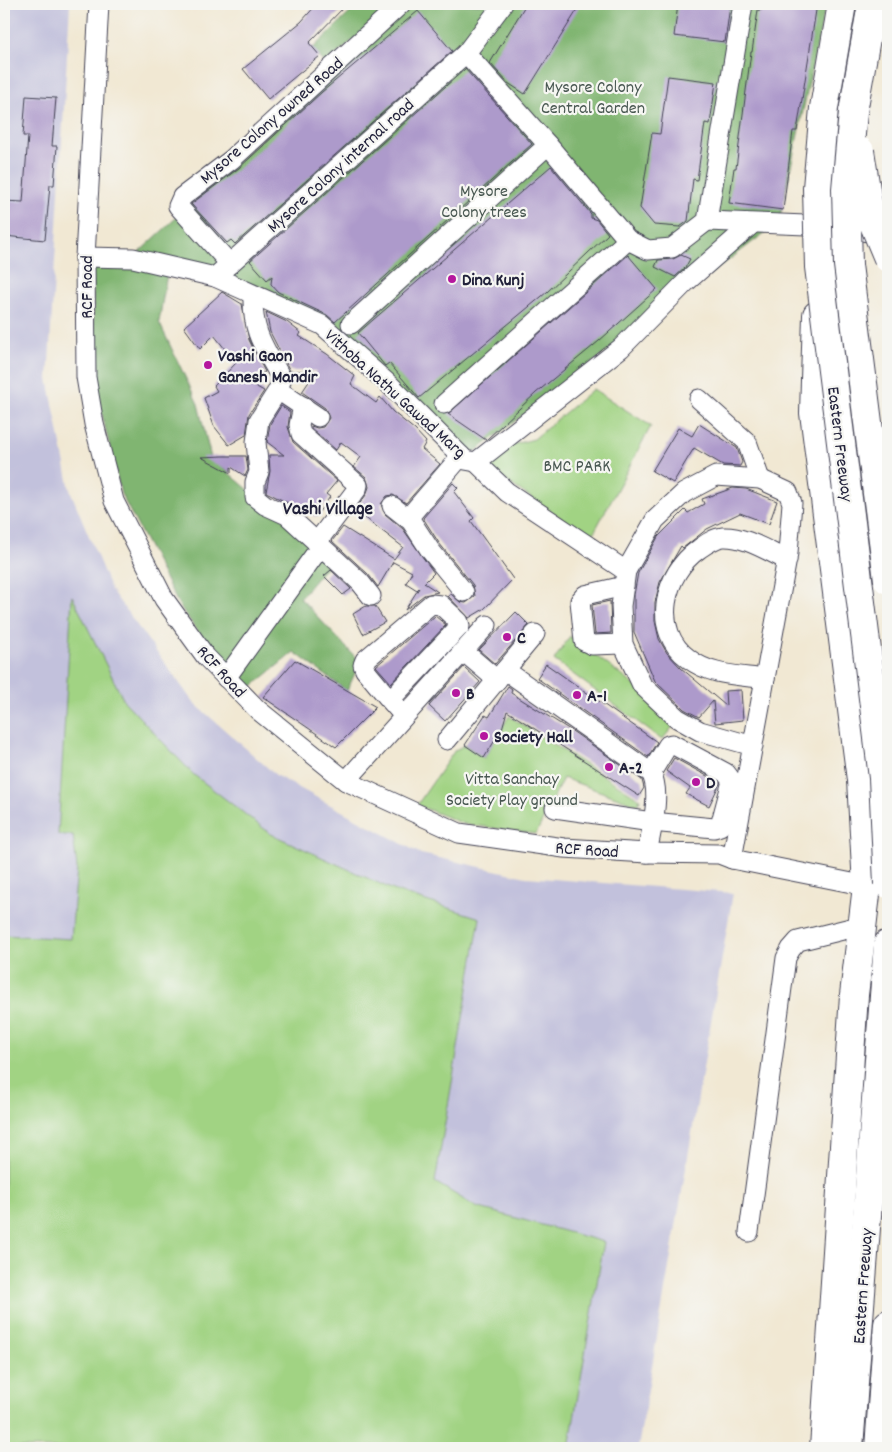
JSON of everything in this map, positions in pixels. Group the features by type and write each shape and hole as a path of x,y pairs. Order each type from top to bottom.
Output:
{"highway":[{"name":"Eastern Freeway","path":"842,4 824,108 817,188 819,267 883,778 878,885"},
{"name":"Eastern Freeway","path":"872,4 853,112 846,189 848,265 888,580"},
{"path":"853,112 870,215 888,258"},
{"path":"819,267 814,413 861,780 878,885 863,925 854,995 824,1448"},
{"name":"Eastern Freeway","path":"849,1448 888,944"},
{"name":"Eastern Freeway","path":"878,1448 888,1324"}],"street":[{"name":"RCF Road","path":"99,4 85,257 86,377 94,424 114,501 164,599 206,658 258,710 346,781 469,836 549,846 647,854 721,854 732,859 878,885"},
{"name":"Mysore Colony owned Road","path":"230,264 178,206 182,197 231,160 401,4"},
{"name":"Mysore Colony internal road","path":"215,277 466,53 503,4"},
{"path":"708,221 743,4"},
{"path":"466,53 628,240 648,250 672,248 708,221 806,225 888,234"},
{"path":"351,324 548,146"},
{"name":"Vithoba Nathu Gawad Marg","path":"85,257 133,258 215,277 322,325 390,385 468,459 620,348 686,282 751,224"},
{"path":"444,404 628,240"},
{"path":"253,295 256,334 279,374 281,381 278,390 259,420 256,442 259,472 255,482 255,497 265,505 287,515 371,596"},
{"path":"226,678 358,485 301,434 299,425 311,412 278,390"},
{"path":"699,399 747,442 760,479"},
{"path":"408,518 468,459 508,492 625,579"},
{"path":"732,859 753,746 787,560 791,496 788,492 760,479 716,476 684,493 655,520 625,579 621,606 623,644 642,684 677,718 700,731 753,746"},
{"path":"392,506 408,518 464,592"},
{"path":"765,679 710,672 688,659 672,642 666,621 666,601 670,583 679,567 708,542 721,537 739,538 787,560"},
{"path":"623,644 592,646 584,641 580,601 585,595 625,579"},
{"path":"390,700 460,626 459,622 441,604 431,604 365,660 363,665 365,670 390,700 404,716"},
{"path":"346,781 487,625"},
{"path":"447,740 535,634"},
{"path":"463,651 651,773 656,780 656,788 647,854"},
{"path":"555,808 652,822 714,828 722,822 732,781 730,776 672,744 668,745 651,773"},
{"path":"749,1232 786,958 798,942 863,925"}],"shaded area":[{"path":"4,4 70,4 48,379 70,490 111,590 194,703 277,776 421,854 526,877 733,893 638,1448 4,1448"}],"green space":[{"path":"356,4 396,4 325,64 313,48 357,6"},
{"name":"Mysore Colony trees","path":"412,4 826,4 779,222 469,456 322,325 136,255 340,66"},
{"path":"92,264 133,265 167,274 159,322 198,404 211,458 332,560 300,598 360,662 347,691 294,652 249,689 217,659 179,605 121,494 96,389"},
{"name":"BMC PARK","path":"593,389 651,426 592,536 579,526 576,528 469,456 534,439"},
{"path":"72,596 124,701 194,775 271,834 398,892 480,918 435,1182 476,1207 604,1242 569,1448 4,1448 4,935 71,939 77,868 73,835 58,835"},
{"path":"570,636 679,719 662,740 554,660"},
{"name":"Vitta Sanchay Society Play ground","path":"509,716 640,799 638,805 563,778 536,834 464,824 417,805 455,750 465,745 484,758"}],"building":[{"path":"317,4 347,4 309,43 320,56 268,99 243,69 301,22"},
{"path":"526,4 581,4 525,94 508,83 490,63"},
{"path":"678,4 730,6 725,42 674,36"},
{"path":"763,4 817,4 797,131 793,131 783,210 729,203 734,168 736,168 758,10 762,10"},
{"path":"418,11 452,51 235,244 231,240 227,243 191,204 239,168 322,92"},
{"path":"465,69 532,144 335,322 327,315 278,292 271,284 272,276 267,280 250,261"},
{"path":"668,76 716,82 710,124 705,123 697,180 693,179 688,221 680,227 654,225 640,208 652,133 660,134"},
{"path":"26,96 56,98 52,146 57,146 54,185 50,185 45,240 4,236 4,201 23,202 28,136 23,136"},
{"path":"551,166 591,214 591,218 597,220 608,234 547,292 419,398 389,363 385,366 358,333"},
{"path":"628,255 657,289 599,341 536,393 486,440 448,414"},
{"path":"681,255 690,259 685,268 675,277 655,267 658,260 673,259"},
{"path":"222,292 242,304 249,340 265,372 246,381 264,391 249,414 246,435 229,445 214,426 204,398 217,391 214,386 236,363 214,335 200,349 184,327"},
{"path":"266,312 287,322 301,333 299,336 327,354 355,376 351,384 376,403 380,397 393,412 426,442 422,449 440,464 406,503 393,495 387,496 381,504 385,514 403,529 434,573 424,583 438,592 424,595 405,610 419,588 417,590 406,583 412,572 393,562 378,587 368,574 332,541 343,527 394,559 403,547 355,510 366,495 369,487 366,477 354,467 361,457 341,442 336,450 311,428 311,426 323,427 329,418 325,408 302,392 316,371 290,371 270,332"},
{"path":"281,406 290,412 288,427 293,442 337,481 326,494 330,497 315,517 307,507 301,513 292,505 266,492 270,471 269,455 284,455 267,442 270,424"},
{"path":"699,424 737,448 742,462 740,466 723,465 694,448 673,483 652,471 678,428 692,436"},
{"path":"246,456 248,470 245,476 231,467 231,473 201,457"},
{"path":"453,483 458,488 454,492 474,518 471,521 513,579 484,609 469,618 448,596 451,594 460,602 466,603 475,596 473,585 439,543 423,518"},
{"path":"733,488 746,489 777,501 769,524 740,513 707,529 683,548 681,546 660,582 655,602 655,621 659,639 667,653 681,668 726,706 725,691 741,690 743,720 715,723 713,701 699,717 684,709 655,681 634,632 634,595 638,573 658,537 685,510 688,513 704,504 702,499"},
{"path":"331,570 351,589 343,595 324,576"},
{"path":"610,601 611,633 595,634 592,605"},
{"path":"366,606 375,606 385,622 363,634 353,614"},
{"name":"C","path":"516,612 529,625 495,664 479,650"},
{"path":"435,616 446,625 391,683 376,666"},
{"path":"295,660 376,707 336,747 263,697"},
{"name":"A-1","path":"546,664 657,742 648,757 537,678"},
{"name":"B","path":"464,667 480,682 445,721 429,706"},
{"path":"508,686 512,689 511,693 575,733 642,780 644,788 639,796 507,711 502,729 484,758 465,745 485,715 489,717"},
{"path":"674,758 720,783 709,806 686,794 690,788 666,771"}],"place":[{"name":"Dina Kunj","path":"452,279"},
{"name":"Vashi Gaon Ganesh Mandir","path":"208,365"},
{"name":"C","path":"507,637"},
{"name":"B","path":"456,693"},
{"name":"A-1","path":"577,695"},
{"name":"Society Hall","path":"484,736"},
{"name":"A-2","path":"609,767"},
{"name":"D","path":"696,782"}],"district":[{"name":"Vashi Village","path":"328,507"}],"park label":[{"name":"Mysore Colony Central Garden","path":"593,96"}]}
